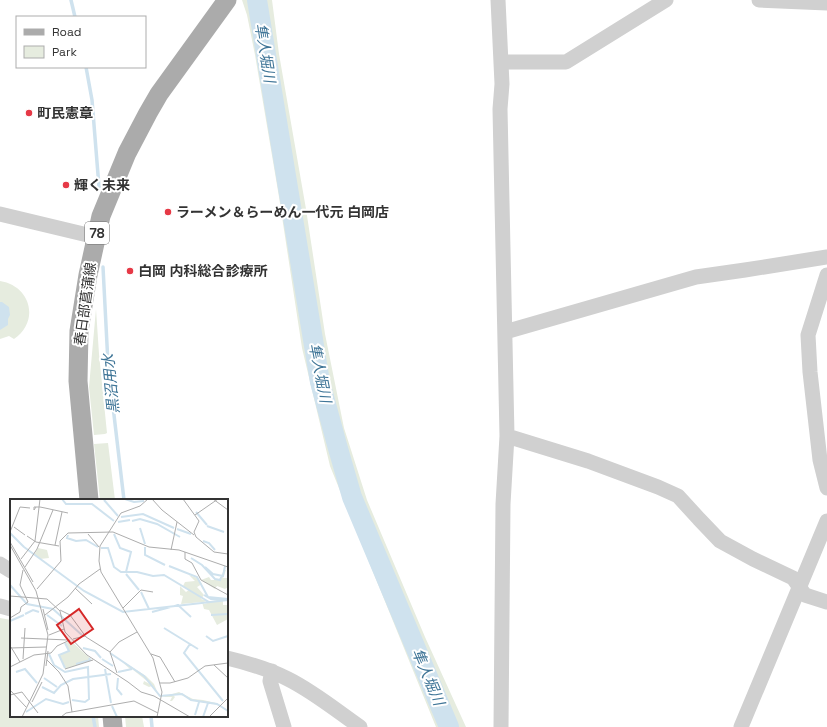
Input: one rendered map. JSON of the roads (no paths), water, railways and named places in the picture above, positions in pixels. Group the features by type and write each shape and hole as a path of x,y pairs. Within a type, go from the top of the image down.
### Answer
{"main road":[{"name":"春日部菖蒲線","path":"89,499 78,381 79,331 101,216 124,159 136,134 159,94 227,0"},
{"path":"112,717 113,727"}],"street":[{"path":"498,0 502,84 500,109 507,436 503,512 501,727"},
{"path":"501,62 566,62 666,0"},
{"path":"758,0 827,3"},
{"path":"0,214 96,237"},
{"path":"505,332 696,277 827,257"},
{"path":"827,275 808,335 810,372 827,488"},
{"path":"507,436 594,463 678,496 699,520 720,540 793,578 805,595 827,602"},
{"path":"741,727 827,521"},
{"path":"0,564 10,570"},
{"path":"0,606 10,609"},
{"path":"228,658 258,666 288,679 307,690 360,727"},
{"path":"272,671 270,681 284,727"}],"water":[{"path":"0,302 9,307 10,315 8,325 0,330"}],"waterway":[{"name":"黒沼用水","path":"71,0 75,16"},
{"name":"隼人堀川","path":"257,0 320,382 352,497 449,727"},
{"name":"黒沼用水","path":"86,68 92,100 99,187"},
{"name":"黒沼用水","path":"103,267 108,364 124,499"},
{"path":"93,717 95,727"},
{"name":"黒沼用水","path":"151,717 152,727"}],"place":[{"name":"町民憲章","path":"29,113"},
{"name":"輝く未来","path":"66,185"},
{"name":"ラーメン＆らーめん一代元 白岡店","path":"168,212"},
{"name":"白岡 内科総合診療所","path":"130,271"}]}
